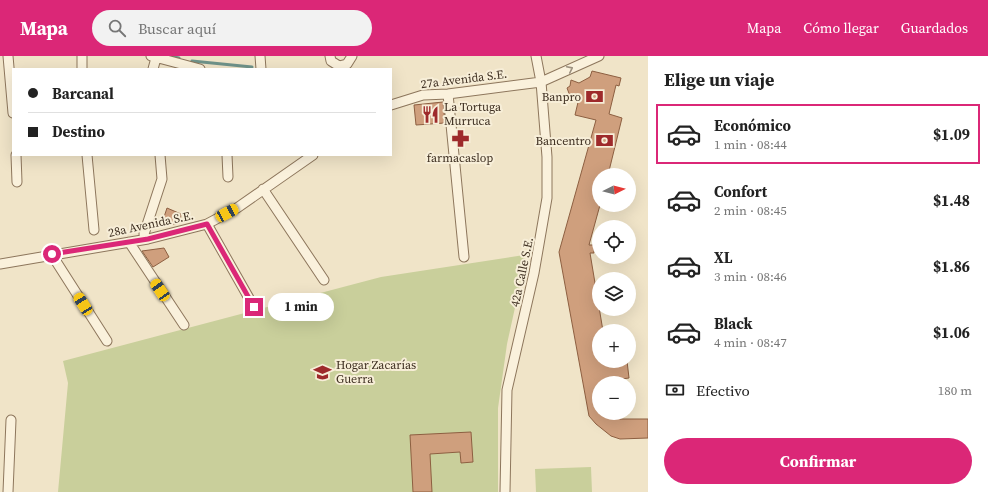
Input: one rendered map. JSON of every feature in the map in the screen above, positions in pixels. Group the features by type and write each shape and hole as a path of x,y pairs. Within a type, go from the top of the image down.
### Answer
{"street":[{"path":"8,56 12,102"},
{"path":"82,56 82,68"},
{"path":"260,56 261,68"},
{"path":"330,56 331,61 339,66 347,64 352,56"},
{"name":"42a Calle S.E.","path":"505,492 504,458 507,390 542,237 547,198 547,157 541,82 536,56"},
{"name":"27a Avenida S.E.","path":"392,105 423,95 448,94 541,82 599,56"},
{"path":"153,68 153,57 188,62 198,68"},
{"path":"448,94 464,257"},
{"path":"16,156 17,182"},
{"path":"87,156 94,230"},
{"path":"144,234 162,180 160,156"},
{"path":"227,156 228,177"},
{"name":"28a Avenida S.E.","path":"0,264 148,239 207,224 237,208 312,156"},
{"path":"263,189 324,280"},
{"path":"207,224 254,307"},
{"path":"128,242 184,325"},
{"path":"52,254 107,341"},
{"path":"8,492 11,420"}],"green space":[{"name":"Hogar Zacarías Guerra","path":"524,255 525,262 507,344 498,408 498,492 58,492 68,383 63,361 381,277"},
{"path":"591,467 592,492 536,492 535,469"}],"building":[{"path":"592,71 621,78 619,86 616,85 609,114 622,118 610,168 592,168 592,212 598,212 596,220 592,220 592,234 589,245 592,245 592,253 590,253 593,272 592,316 600,316 602,324 592,324 592,368 628,368 629,376 592,376 592,419 589,416 559,252 596,120 575,115 579,98 570,96 567,88 570,86 571,80 579,83 590,77"},
{"path":"443,102 445,123 416,125 414,105"},
{"path":"167,208 181,214 180,223 161,226"},
{"path":"164,248 169,257 153,267 142,251"},
{"path":"648,419 648,438 620,439 611,436 592,420"},
{"path":"471,432 473,462 461,463 460,452 430,454 432,492 413,492 410,435"}],"waterway":[{"path":"170,56 179,58"},
{"path":"192,61 252,67"}],"place":[{"name":"Banpro","path":"594,97"},
{"name":"La Tortuga Murruca","path":"431,114"},
{"name":"farmacaslop","path":"460,139"},
{"name":"Bancentro","path":"604,141"},
{"name":"Hogar Zacarías Guerra","path":"323,372"}],"route":[{"path":"52,254 148,239 207,224 254,307"}]}
